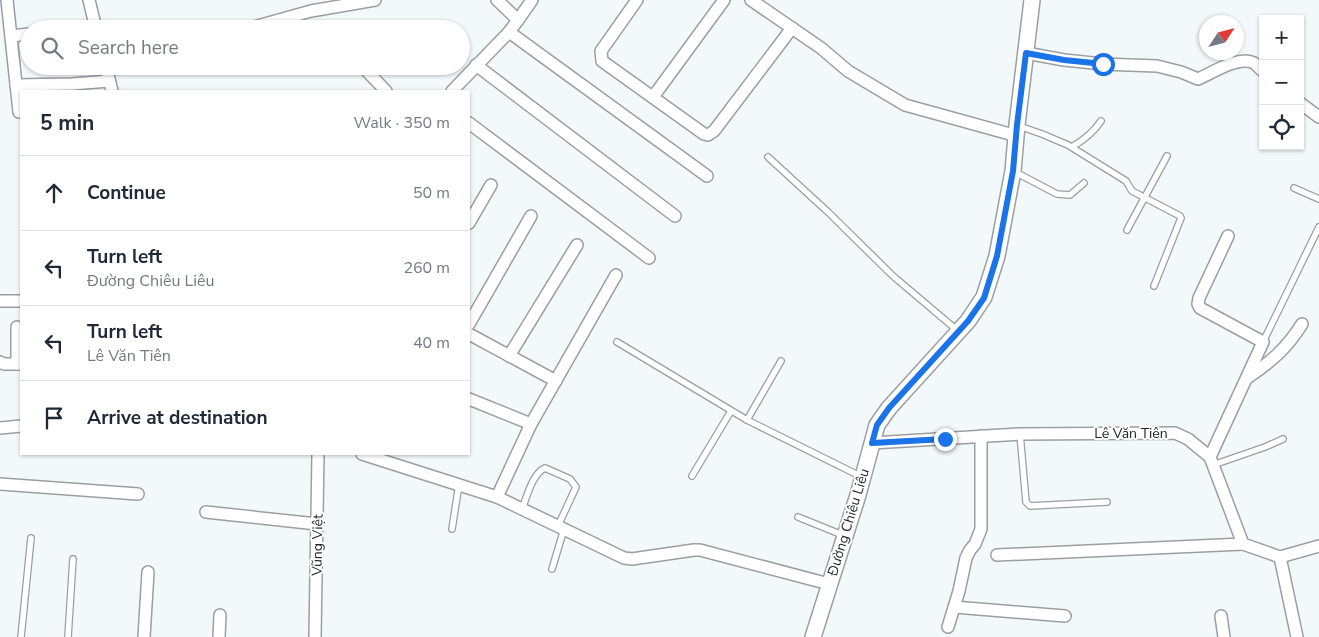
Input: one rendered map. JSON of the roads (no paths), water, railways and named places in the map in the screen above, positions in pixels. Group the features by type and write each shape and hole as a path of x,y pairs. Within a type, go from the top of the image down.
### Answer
{"street":[{"path":"7,0 19,112"},
{"path":"89,0 94,20"},
{"path":"278,20 311,11 375,0"},
{"path":"497,0 518,20"},
{"path":"470,72 510,32 532,0"},
{"path":"637,0 600,51 602,61 708,135 714,131 792,28"},
{"path":"653,97 724,0"},
{"name":"Đường Chiêu Liêu","path":"815,637 877,425 889,408 968,321 984,298 997,256 1013,171 1032,0"},
{"path":"756,1 821,48 848,72 904,105 1017,130"},
{"path":"510,32 707,176"},
{"path":"11,36 20,35"},
{"path":"1026,53 1064,60 1103,64 1157,66 1181,72 1198,79 1233,62 1245,60 1254,63 1259,67"},
{"path":"476,65 675,216"},
{"path":"371,75 385,90"},
{"path":"453,90 467,75"},
{"path":"16,86 72,84 111,86"},
{"path":"1304,105 1318,113"},
{"path":"470,124 649,258"},
{"path":"470,221 491,185"},
{"path":"470,322 531,216"},
{"path":"1211,461 1263,342 1200,308 1198,304 1199,298 1228,236"},
{"path":"509,356 577,245"},
{"path":"497,497 532,424 616,275"},
{"path":"0,301 20,301"},
{"path":"1246,378 1265,365 1287,345 1302,324"},
{"path":"0,362 4,364 19,364 17,327"},
{"path":"470,335 556,381"},
{"path":"470,398 532,424"},
{"path":"0,428 20,426"},
{"name":"Lê Văn Tiên","path":"872,443 1020,434 1175,433 1188,439 1211,461 1243,544"},
{"path":"948,627 966,558 976,544 981,528 981,436"},
{"name":"Vũng Việt","path":"315,637 318,455"},
{"path":"365,455 497,497 624,558 632,559 700,550 829,584"},
{"path":"0,484 138,494"},
{"path":"206,512 317,524"},
{"path":"996,555 1243,544 1280,557 1319,546"},
{"path":"1280,557 1297,637"},
{"path":"144,637 148,572"},
{"path":"954,607 1065,616"},
{"path":"219,637 220,615"},
{"path":"1221,616 1224,637"}],"lane":[{"path":"1072,147 1083,141 1094,131 1101,120"},
{"path":"1017,130 1042,134 1072,147 1126,181 1132,191 1178,214 1181,218 1154,286"},
{"path":"1127,230 1167,156"},
{"path":"768,157 829,213 893,276 958,331"},
{"path":"1013,171 1057,194 1070,195 1084,183"},
{"path":"1294,188 1319,199"},
{"path":"1263,342 1319,227"},
{"path":"617,342 747,420 862,477"},
{"path":"747,420 781,361"},
{"path":"692,476 731,411"},
{"path":"1020,434 1026,502 1030,506 1107,502"},
{"path":"1211,461 1266,447 1283,439"},
{"path":"522,509 537,474 542,469 545,468 570,479 576,487 561,528 552,569"},
{"path":"452,529 459,484"},
{"path":"798,517 845,536"},
{"path":"21,637 31,538"},
{"path":"68,637 73,559"}]}
